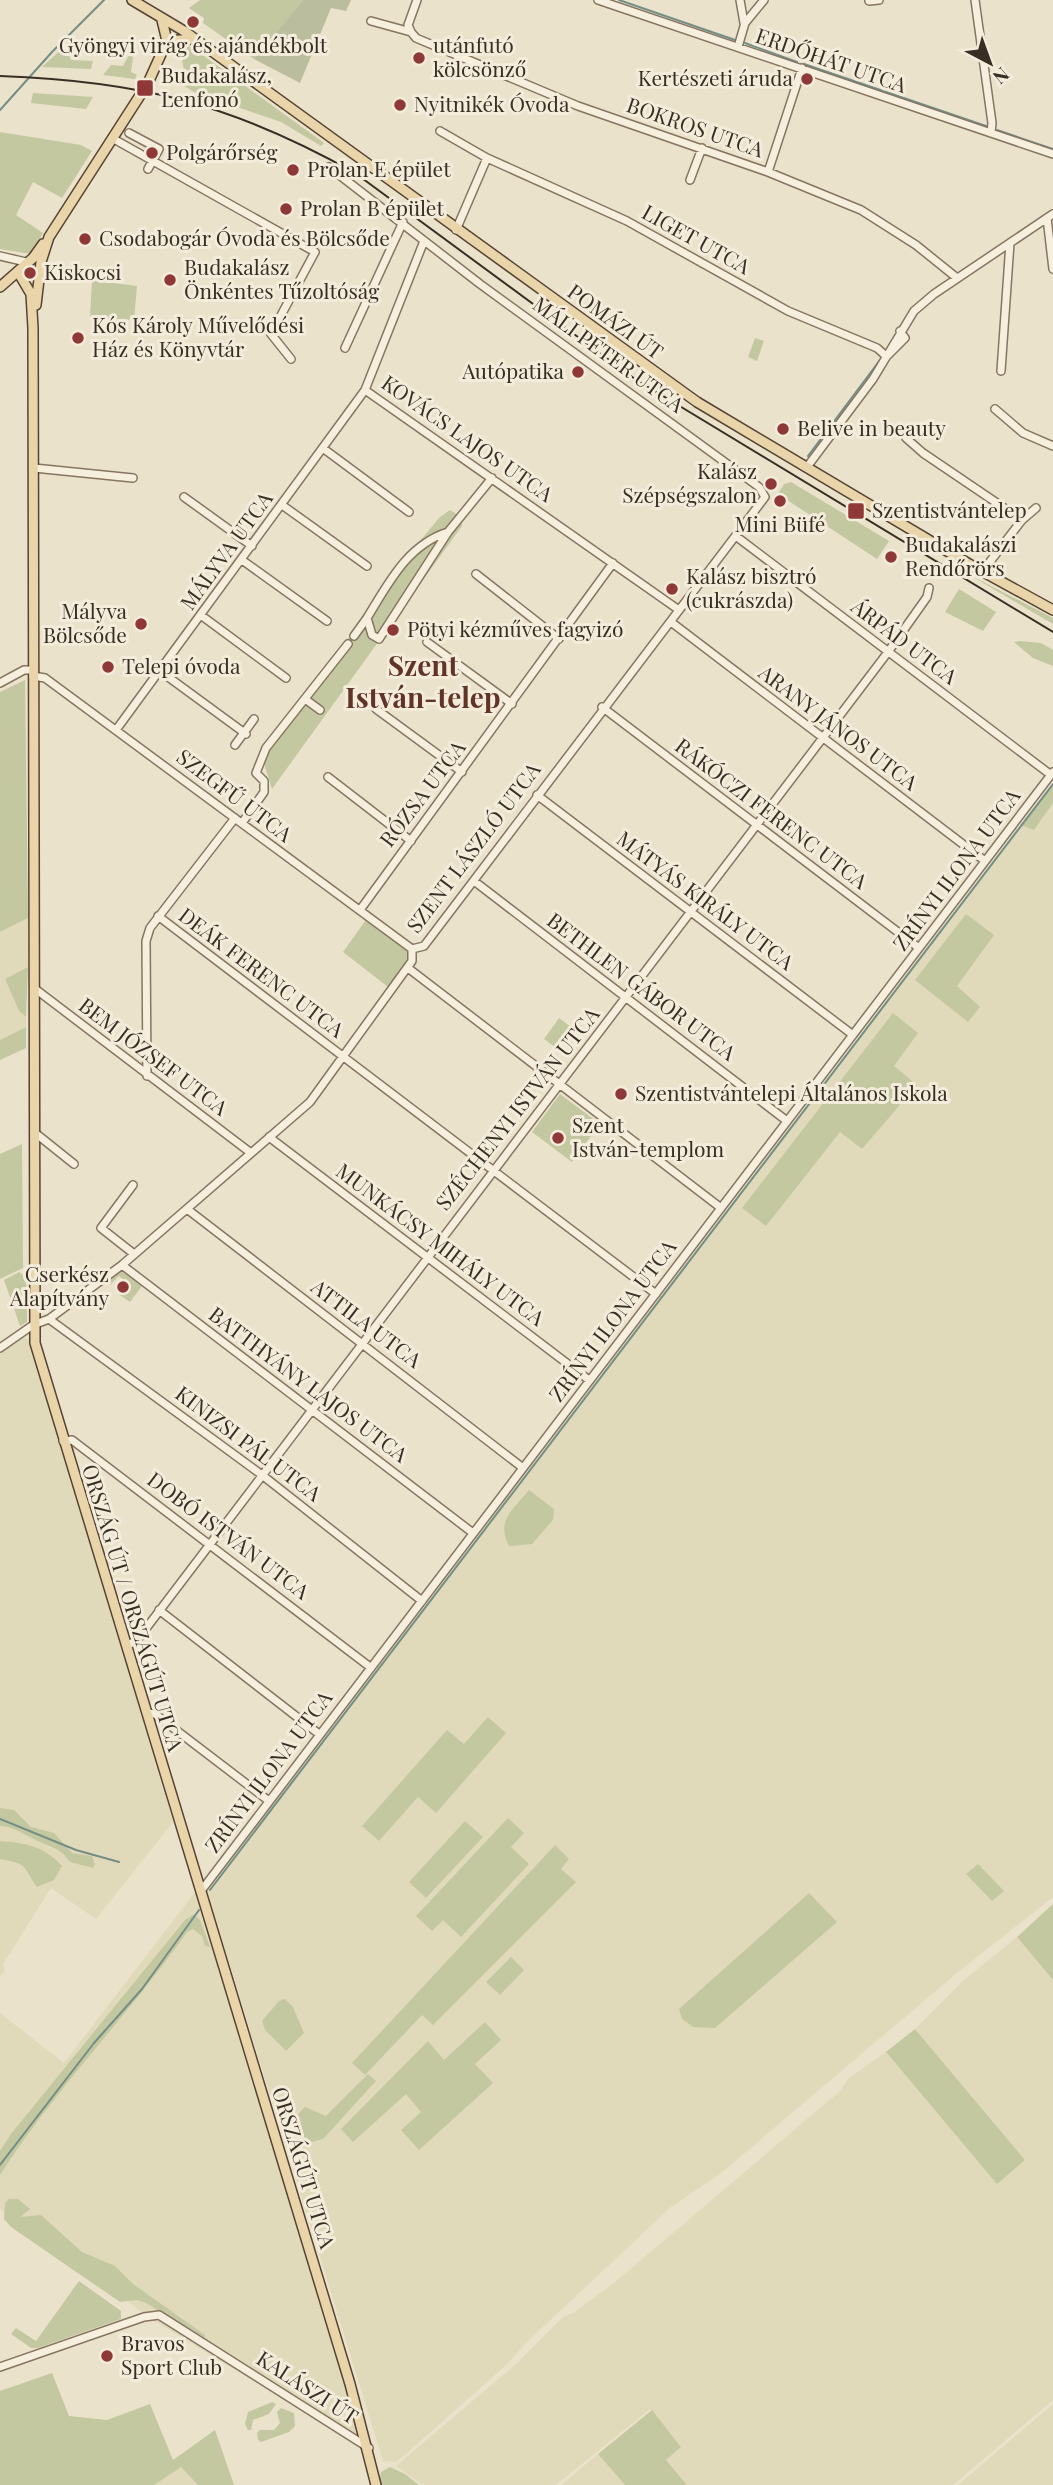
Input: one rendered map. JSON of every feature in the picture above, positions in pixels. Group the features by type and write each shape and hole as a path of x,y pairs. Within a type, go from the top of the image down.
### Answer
{"main road":[{"name":"POMÁZI ÚT","path":"132,0 194,39 671,384 982,572 1053,610"},
{"path":"162,20 169,38"},
{"path":"0,289 49,237 148,83 176,29"},
{"path":"169,38 194,39"},
{"path":"33,328 39,280 49,237"},
{"path":"23,266 36,262 42,268"},
{"path":"23,266 25,284 31,294 33,328"},
{"path":"0,289 39,280"},
{"name":"ORSZÁG ÚT / ORSZÁGÚT UTCA","path":"33,328 34,1343 202,1895"},
{"name":"ORSZÁGÚT UTCA","path":"202,1895 369,2448"},
{"name":"KALÁSZI ÚT","path":"369,2448 376,2485"}],"street":[{"path":"411,32 408,25 417,0"},
{"name":"ERDŐHÁT UTCA","path":"598,0 1053,155"},
{"path":"738,47 745,23 764,0"},
{"path":"869,1 879,0"},
{"path":"975,0 992,123 990,133"},
{"path":"741,2 745,23"},
{"path":"741,2 755,9"},
{"name":"BOKROS UTCA","path":"371,21 411,32 416,38 578,106 768,172 861,210 916,245 957,278"},
{"path":"768,172 802,68"},
{"name":"LIGET UTCA","path":"440,131 487,158 626,221 788,312 877,348 886,356"},
{"path":"129,132 159,149 150,165"},
{"path":"112,138 150,165 315,252 271,334 291,359"},
{"path":"690,180 702,148"},
{"path":"456,230 487,158"},
{"name":"MÁLI PÉTER UTCA","path":"329,167 424,241 759,487 764,493 764,501"},
{"path":"807,467 902,335 914,311 957,278 1050,216"},
{"path":"1050,216 1053,269"},
{"path":"345,348 403,222"},
{"name":"KOVÁCS LAJOS UTCA","path":"424,241 365,390 679,610"},
{"path":"1001,370 1010,243"},
{"path":"4,257 23,266"},
{"name":"MÁLYVA UTCA","path":"116,730 365,390"},
{"path":"995,409 1034,439 1053,446"},
{"path":"906,438 923,453 980,489 1022,520"},
{"path":"324,449 409,512"},
{"path":"34,468 133,478"},
{"path":"367,618 372,635 379,639 447,532 492,478"},
{"path":"184,497 252,546"},
{"name":"SZENT LÁSZLÓ UTCA","path":"0,1348 33,1325 49,1319 122,1265 310,1102 408,968 412,961 412,950 424,946 602,707 764,501"},
{"path":"282,505 367,566"},
{"path":"982,572 1022,520 1036,508"},
{"path":"354,636 413,551 423,542 447,532"},
{"name":"ÁRPÁD UTCA","path":"737,537 1052,774"},
{"path":"242,560 327,621"},
{"name":"RÓZSA UTCA","path":"360,910 613,563"},
{"path":"476,574 559,639"},
{"name":"SZÉCHENYI ISTVÁN UTCA","path":"127,1646 138,1639 690,914 888,652 921,606 929,588"},
{"path":"202,616 286,678"},
{"name":"ARANY JÁNOS UTCA","path":"671,622 985,862"},
{"path":"427,642 512,704"},
{"path":"147,1076 146,941 158,916 264,792 264,780 256,773 257,765 348,644"},
{"path":"0,683 24,670 33,673"},
{"path":"160,671 245,733"},
{"name":"SZEGFŰ UTCA","path":"33,673 45,678 412,950"},
{"path":"305,699 320,710"},
{"name":"RÁKÓCZI FERENC UTCA","path":"602,707 919,948"},
{"path":"376,709 462,772"},
{"path":"235,745 254,719"},
{"name":"ZRÍNYI ILONA UTCA","path":"202,1895 319,1734 1052,774"},
{"path":"328,777 411,841"},
{"name":"MÁTYÁS KIRÁLY UTCA","path":"537,794 690,914 853,1035"},
{"name":"BETHLEN GÁBOR UTCA","path":"474,881 787,1121"},
{"name":"DEÁK FERENC UTCA","path":"158,916 656,1294"},
{"path":"408,968 721,1208"},
{"name":"BEM JÓZSEF UTCA","path":"34,988 251,1153"},
{"path":"34,1132 74,1164"},
{"name":"MUNKÁCSY MIHÁLY UTCA","path":"269,1138 589,1380"},
{"path":"132,1185 101,1228 134,1254"},
{"name":"ATTILA UTCA","path":"187,1209 523,1468"},
{"name":"BATTHYÁNY LAJOS UTCA","path":"122,1265 473,1533"},
{"name":"KINIZSI PÁL UTCA","path":"49,1319 262,1475 422,1601"},
{"name":"DOBÓ ISTVÁN UTCA","path":"63,1441 72,1440 370,1667"},
{"path":"159,1610 319,1734"},
{"path":"147,1713 155,1714 269,1801"},
{"name":"KALÁSZI ÚT","path":"0,2367 144,2317 159,2315 369,2448"}],"shaded area":[{"path":"1053,803 1053,1897 958,1972 720,2174 671,2207 529,2340 504,2367 407,2453 396,2462 383,2461 207,1891 1020,825 1034,830"},
{"path":"28,918 28,967 5,979 19,1011 26,1017 26,1027 0,1040 0,932"},
{"path":"23,1338 29,1339 173,1822 96,1919 51,1888 3,1964 5,1971 0,1977 0,1354"},
{"path":"195,1892 355,2413 361,2446 153,2320 0,2209 0,2013 64,2063"},
{"path":"1017,1937 1053,1980 1053,2400 953,2485 687,2485 666,2460 681,2446 650,2409 556,2485 423,2485 396,2466 515,2365 563,2317 573,2313 614,2283 840,2091 849,2078 886,2052 997,2183 1025,2160 915,2029 964,1980"},
{"path":"1053,2404 1053,2485 958,2485"},
{"path":"598,2454 625,2485 561,2485"},
{"path":"181,2467 198,2485 154,2485 173,2469"}],"green space":[{"path":"200,0 303,0 254,59 203,23 204,18 189,8"},
{"path":"303,0 351,0 346,11 331,8 300,83 254,59"},
{"path":"179,44 190,46 324,143 321,146 281,122 194,92 184,86 182,78 163,75 166,68 176,74 184,71 181,53 171,51"},
{"path":"65,46 71,60 93,61 91,69 42,67"},
{"path":"129,55 133,57 131,72 137,75 135,79 103,75 111,65 123,66"},
{"path":"33,93 93,97 86,109 31,103"},
{"path":"0,132 81,145 92,151 62,198 33,182 16,215 43,233 31,254 0,249"},
{"path":"92,280 137,286 134,320 90,317"},
{"path":"755,338 764,341 757,361 748,357"},
{"path":"791,482 889,541 877,559 778,494 784,484"},
{"path":"450,510 461,517 462,526 272,789 263,760 398,567 440,517"},
{"path":"968,574 1053,618 1053,624"},
{"path":"959,589 996,612 983,631 945,612"},
{"path":"1014,642 1041,643 1053,650 1053,666 1033,658"},
{"path":"25,680 28,918 0,932 0,692"},
{"path":"1053,784 1053,803 1034,830 1020,825"},
{"path":"966,914 994,935 957,986 980,1007 968,1022 915,980"},
{"path":"368,917 412,949 412,961 392,990 343,952"},
{"path":"28,967 26,1017 19,1011 5,979"},
{"path":"893,1013 918,1033 894,1066 917,1085 862,1149 840,1132 766,1226 742,1208"},
{"path":"559,1018 571,1027 555,1047 544,1039"},
{"path":"26,1027 26,1048 0,1060 0,1040"},
{"path":"560,1094 600,1124 572,1162 532,1132"},
{"path":"22,1144 23,1268 0,1279 0,1154"},
{"path":"120,1270 142,1286 130,1302 120,1295 128,1283 119,1276 110,1285 106,1281"},
{"path":"19,1272 26,1277 27,1322 20,1326 4,1280"},
{"path":"529,1490 554,1509 553,1520 532,1544 509,1546 505,1537 505,1522"},
{"path":"488,1717 506,1733 436,1813 418,1797 379,1841 362,1826 447,1730 464,1744"},
{"path":"0,1808 14,1810 31,1827 54,1833 72,1853 92,1856 95,1865 93,1868 70,1862 53,1847 0,1826"},
{"path":"508,1818 524,1833 511,1847 529,1864 461,1937 443,1920 432,1931 416,1916"},
{"path":"465,1821 483,1837 426,1898 409,1882"},
{"path":"0,1841 34,1847 62,1866 54,1880 37,1887 20,1865 0,1859"},
{"path":"555,1845 569,1859 561,1869 576,1882 433,2025 422,2015 365,2075 352,2063"},
{"path":"978,1864 1004,1891 992,1901 966,1874"},
{"path":"809,1893 837,1922 715,2028 693,2027 682,2019 679,2009"},
{"path":"1053,1904 1053,1980 1017,1937"},
{"path":"194,1914 200,1920 210,1947 205,1946 202,1936 193,1929 187,1932 44,2113 0,2175 0,2151 11,2134 185,1920"},
{"path":"511,1957 524,1970 500,1995 486,1982"},
{"path":"285,1999 293,2007 304,2033 286,2051 265,2030 262,2021 279,2001"},
{"path":"485,2022 501,2040 475,2064 493,2083 419,2150 401,2130 421,2112 406,2094 353,2142 341,2129 428,2041 444,2060"},
{"path":"915,2029 1025,2160 997,2184 886,2052"},
{"path":"368,2074 376,2081 323,2139 312,2142 304,2137 296,2116 305,2107 326,2116"},
{"path":"9,2199 18,2199 30,2209 20,2217 41,2215 82,2252 115,2266 133,2284 205,2335 205,2338 146,2303 137,2300 120,2302 11,2227 4,2219 5,2203"},
{"path":"79,2281 121,2311 121,2319 38,2348 31,2348 11,2334 16,2328 36,2341"},
{"path":"52,2373 69,2416 107,2420 150,2404 173,2460 215,2430 234,2485 198,2485 181,2467 154,2485 0,2485 0,2391"},
{"path":"272,2402 276,2404 269,2414 253,2420 251,2430 248,2430 245,2424 248,2412"},
{"path":"281,2408 294,2413 295,2426 289,2432 261,2442 257,2433 260,2430 274,2430 280,2423 277,2412"},
{"path":"652,2410 681,2447 666,2460 687,2485 625,2485 598,2454"},
{"path":"390,2467 419,2485 379,2485 381,2472"}],"waterway":[{"path":"0,110 104,0"},
{"path":"619,0 735,40"},
{"path":"745,43 797,62"},
{"path":"804,64 986,126"},
{"path":"997,130 1053,149"},
{"path":"808,456 880,360"},
{"path":"210,1890 1053,784"},
{"path":"0,1819 76,1850 119,1862"},
{"path":"0,2165 94,2043 142,1989 199,1910"}],"tram line":[{"path":"0,76 97,84 184,100 226,113 310,149 355,173 635,379 1053,632"}],"place":[{"name":"Gyöngyi virág és ajándékbolt","path":"193,22"},
{"name":"utánfutó kölcsönző","path":"419,58"},
{"name":"Kertészeti áruda","path":"807,79"},
{"name":"Budakalász, Lenfonó","path":"145,88"},
{"name":"Nyitnikék Óvoda","path":"400,105"},
{"name":"Polgárőrség","path":"152,153"},
{"name":"Prolan E épület","path":"293,170"},
{"name":"Prolan B épület","path":"286,209"},
{"name":"Csodabogár Óvoda és Bölcsőde","path":"85,239"},
{"name":"Kiskocsi","path":"30,273"},
{"name":"Budakalász Önkéntes Tűzoltóság","path":"170,280"},
{"name":"Kós Károly Művelődési Ház és Könyvtár","path":"78,338"},
{"name":"Autópatika","path":"578,372"},
{"name":"Belive in beauty","path":"783,429"},
{"name":"Kalász Szépségszalon","path":"771,484"},
{"name":"Mini Büfé","path":"780,501"},
{"name":"Szentistvántelep","path":"856,511"},
{"name":"Budakalászi Rendőrörs","path":"891,557"},
{"name":"Kalász bisztró (cukrászda)","path":"672,589"},
{"name":"Mályva Bölcsőde","path":"141,624"},
{"name":"Pötyi kézműves fagyizó","path":"393,630"},
{"name":"Telepi óvoda","path":"108,667"},
{"name":"Szentistvántelepi Általános Iskola","path":"621,1094"},
{"name":"Szent István-templom","path":"558,1138"},
{"name":"Cserkész Alapítvány","path":"123,1287"},
{"name":"Bravos Sport Club","path":"107,2356"}],"district":[{"name":"Szent István-telep","path":"423,682"}]}
